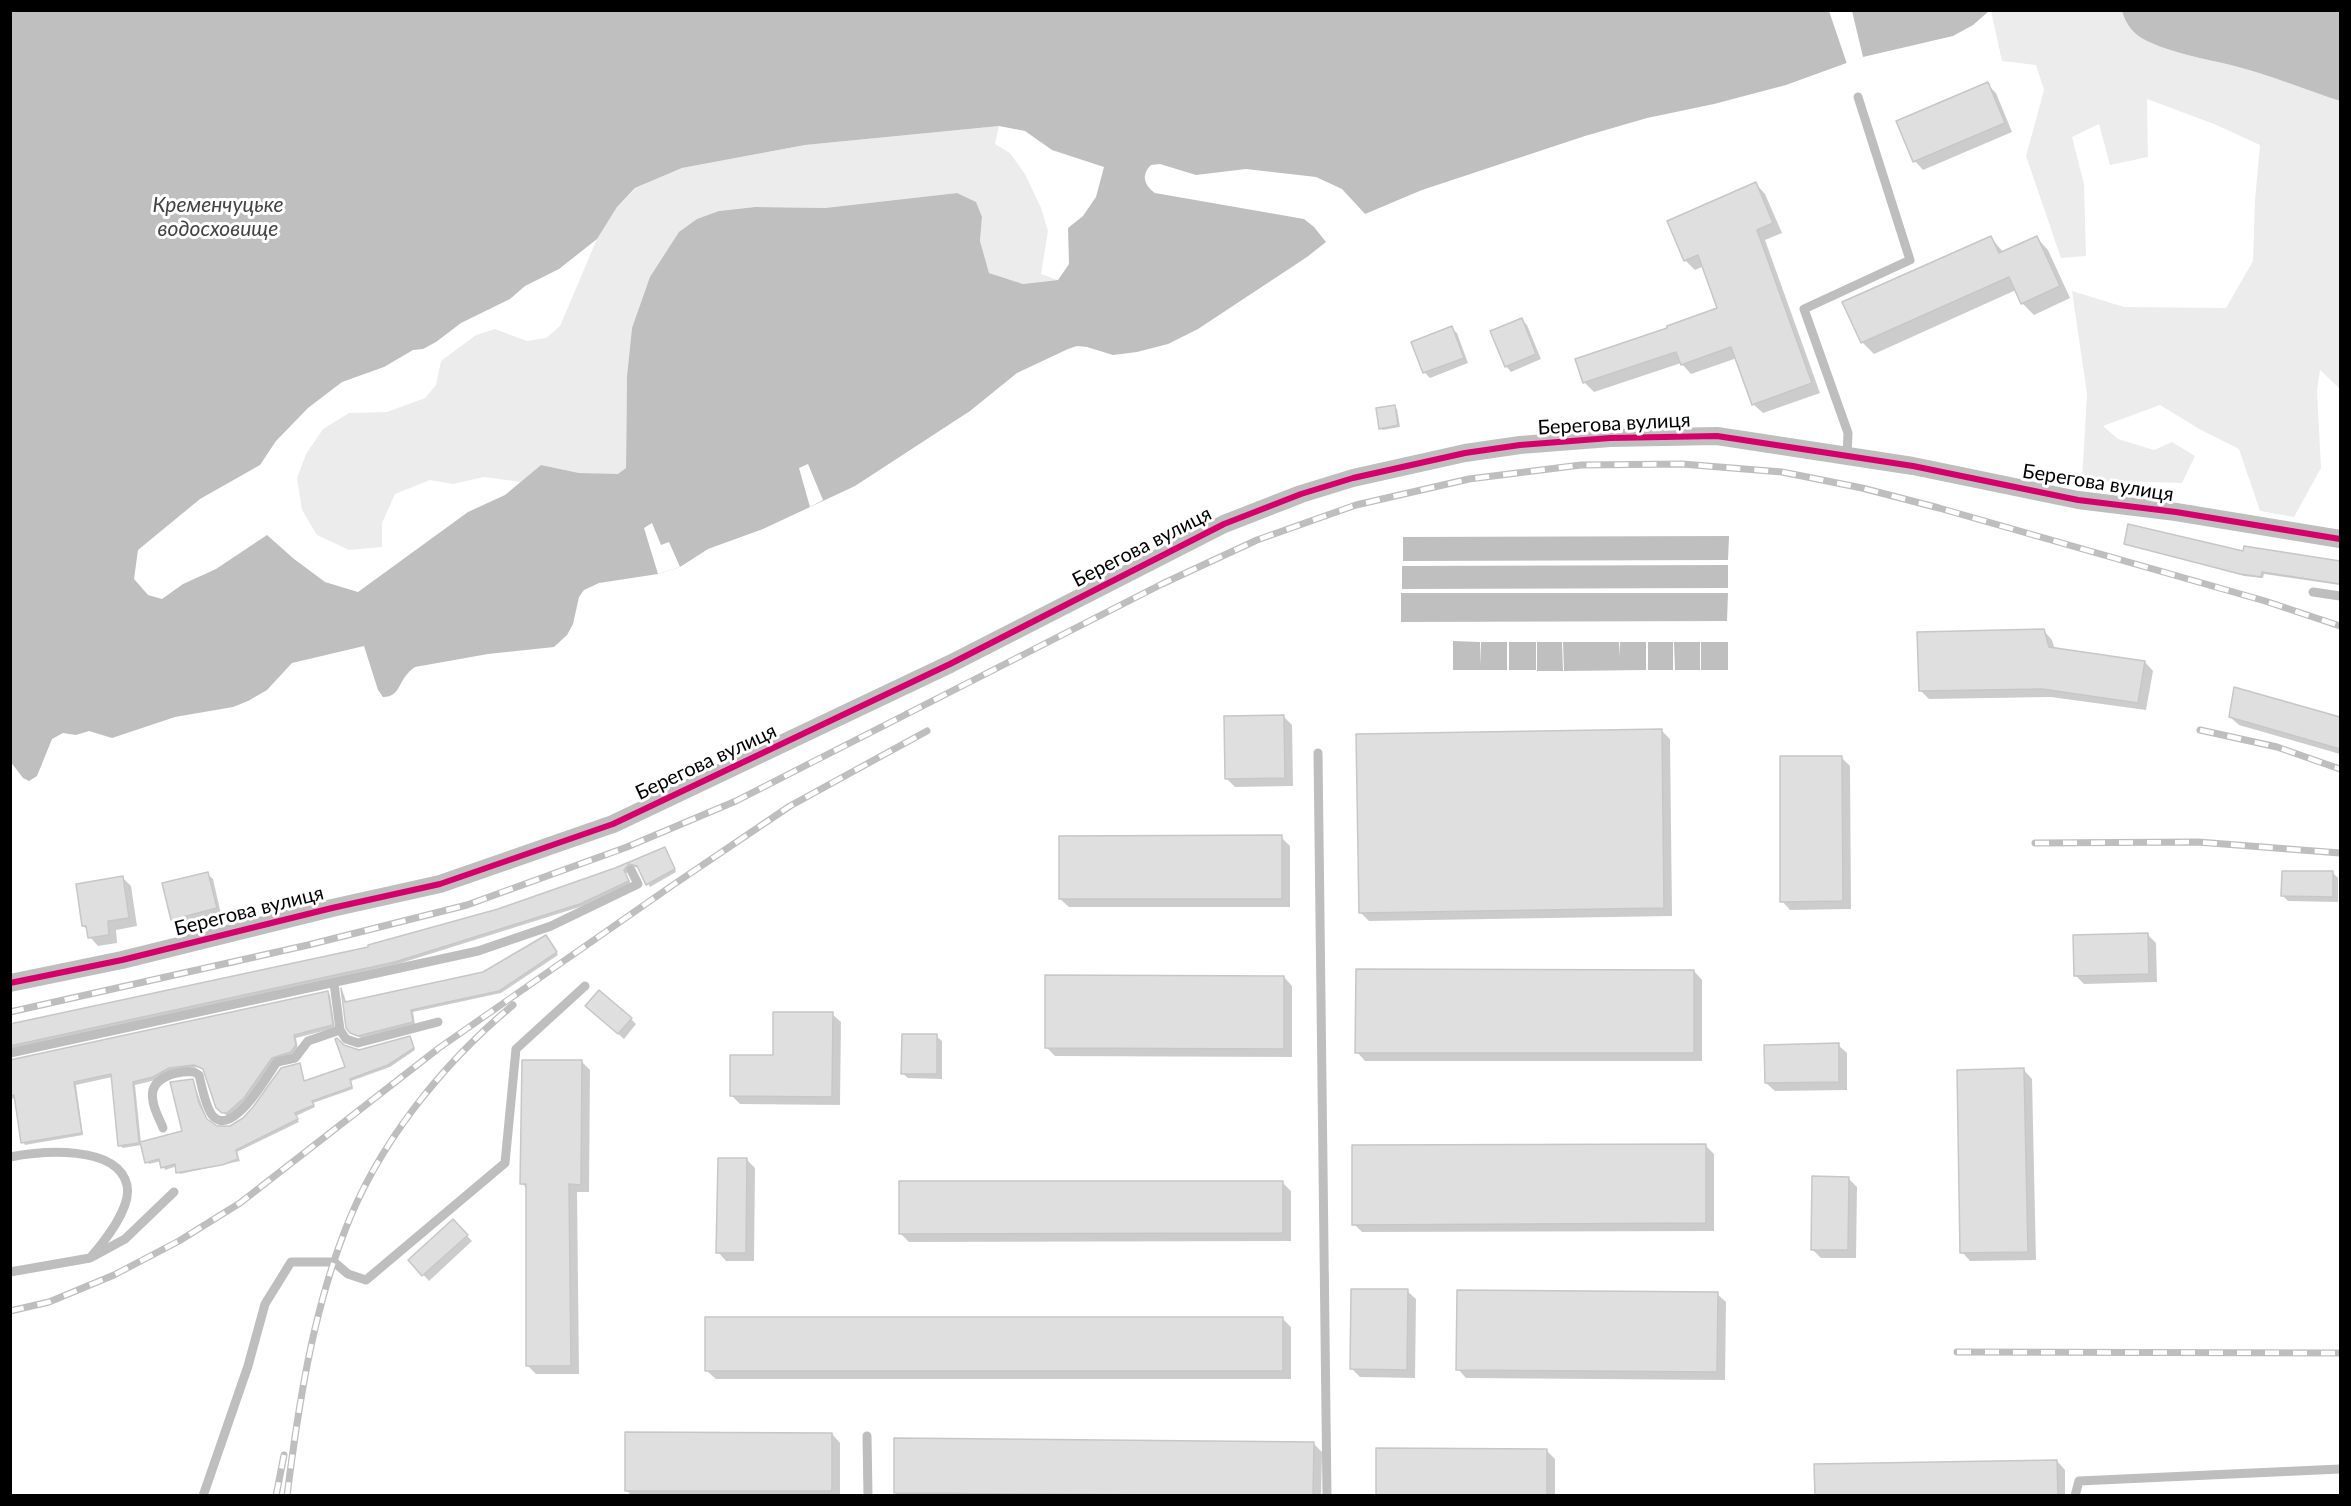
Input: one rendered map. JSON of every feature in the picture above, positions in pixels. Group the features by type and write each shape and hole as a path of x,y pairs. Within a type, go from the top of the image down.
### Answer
{"street":[{"name":"Берегова вулиця","path":"10,983 122,960 440,884 613,824 950,664 1224,524 1301,494 1353,478 1466,453 1521,445 1610,438 1718,436 1913,466 2078,500 2176,512 2340,539"}],"lane":[{"path":"1847,456 1848,433 1804,309 1910,260 1858,97"},
{"path":"2313,592 2340,596"},
{"path":"1318,753 1327,1496"},
{"path":"10,1053 478,951 551,926 638,884 631,870"},
{"path":"334,983 340,1030 346,1039 358,1043 438,1022"},
{"path":"203,1496 248,1366 265,1304 291,1262 334,1262 348,1274 366,1280 505,1163 516,1049 585,986"},
{"path":"163,1128 152,1096 152,1089 160,1079 194,1072 199,1075 212,1115 217,1120 226,1120 242,1112 277,1062 295,1058 308,1041 340,1030"},
{"path":"10,1157 70,1153 107,1160 121,1171 128,1187 122,1209 112,1231 90,1258"},
{"path":"10,1272 90,1258 125,1239 174,1192"},
{"path":"867,1436 868,1496"},
{"path":"2075,1496 2079,1481 2340,1469"}],"shaded area":[{"path":"1991,11 2122,11 2128,25 2142,39 2185,54 2236,66 2340,101 2340,389 2320,370 2317,390 2321,468 2294,517 2260,511 2239,449 2201,430 2160,405 2103,426 2118,439 2154,450 2172,442 2195,456 2182,483 2082,480 2087,394 2072,291 2124,307 2226,308 2253,261 2260,145 2214,124 2147,99 2148,157 2110,165 2099,124 2072,137 2084,184 2086,256 2061,258 2026,156 2044,90 2036,65 2002,61"},
{"path":"999,126 995,144 1010,153 1025,174 1041,208 1048,231 1041,274 1058,280 1023,284 989,273 980,241 982,217 957,193 825,208 755,207 719,211 632,328 627,376 626,469 618,475 579,473 541,465 521,482 484,477 453,484 430,480 395,494 382,523 382,547 349,550 317,535 302,510 297,478 306,454 323,429 349,413 387,412 425,398 436,385 441,361 476,335 495,329 527,341 546,338 560,326 597,239 617,207 636,188 682,168 805,145"}],"water":[{"name":"Кременчуцьке водосховище","path":"10,11 1989,11 1973,25 1953,36 1863,57 1786,85 1714,104 1647,118 1585,136 1422,190 1365,214 1342,189 1316,177 1246,169 1196,175 1160,164 1151,165 1146,172 1145,180 1148,187 1155,193 1304,219 1326,242 1198,329 1168,344 1113,355 1087,347 1077,346 1068,349 1017,373 970,411 855,486 763,529 708,549 680,567 658,574 599,583 584,590 579,597 573,624 567,635 554,647 488,654 415,667 405,677 397,691 383,697 378,690 364,646 292,663 267,690 233,707 175,717 112,738 89,731 76,735 63,733 52,739 37,776 29,781 23,778 10,761","holes":["999,126 1025,131 1052,150 1104,167 1096,197 1083,216 1068,228 1069,264 1058,280 1023,284 989,273 980,241 982,217 976,202 957,193 825,208 755,207 719,211 697,219 679,232 650,277 632,328 627,376 626,468 618,474 579,473 541,465 505,495 468,512 358,592 325,582 267,535 216,569 183,584 162,599 148,595 134,579 138,550 200,499 260,465 276,441 308,408 342,382 384,367 413,350 423,349 461,323 510,299 525,286 559,269 597,239 617,207 635,188 682,168 805,145"]},
{"path":"2122,11 2340,11 2340,101 2236,66 2185,54 2142,39 2128,25"},
{"path":"1729,536 1728,560 1403,561 1403,537"},
{"path":"1728,565 1728,588 1402,589 1402,566"},
{"path":"1401,593 1728,593 1727,621 1401,622"},
{"path":"1453,641 1480,642 1480,666 1481,642 1507,642 1507,670 1453,670"},
{"path":"1509,642 1536,642 1536,670 1509,670"},
{"path":"1537,642 1562,642 1563,671 1537,671"},
{"path":"1563,642 1619,642 1620,657 1620,642 1646,642 1646,670 1564,671"},
{"path":"1648,642 1673,642 1673,670 1648,670"},
{"path":"1674,642 1700,642 1700,670 1675,670"},
{"path":"1701,642 1728,642 1728,670 1701,670"}],"pier":[{"path":"1829,11 1852,11 1863,57 1847,64"},
{"path":"808,464 823,500 810,507 799,468"},
{"path":"652,523 661,545 669,542 680,567 658,574 644,528"}],"building":[{"path":"1988,82 2005,123 1913,162 1896,121"},
{"path":"1756,182 1773,223 1757,230 1812,383 1752,405 1731,347 1681,365 1676,352 1583,383 1575,359 1667,328 1667,326 1717,308 1698,255 1684,261 1667,221"},
{"path":"1991,236 1999,253 2037,236 2060,286 2021,304 2009,277 1861,343 1842,302"},
{"path":"1522,318 1536,354 1505,367 1490,331"},
{"path":"1452,326 1464,358 1423,373 1411,342"},
{"path":"1395,405 1398,425 1379,429 1376,408"},
{"path":"2128,524 2243,551 2244,546 2340,561 2340,584 2262,572 2261,577 2240,574 2124,544"},
{"path":"2044,629 2049,647 2145,661 2138,703 2042,689 1919,691 1917,632"},
{"path":"2234,687 2340,717 2340,749 2229,717"},
{"path":"1284,715 1285,778 1225,779 1224,716"},
{"path":"1662,729 1664,908 1359,913 1356,734"},
{"path":"1780,756 1842,756 1843,901 1780,902"},
{"path":"1282,835 1282,899 1059,899 1059,836"},
{"path":"665,847 675,869 646,885 637,866 629,864 624,870 629,881 580,904 395,962 10,1046 10,1024 368,947 368,945 498,909 615,868"},
{"path":"2282,871 2333,871 2333,897 2281,896"},
{"path":"208,872 217,908 171,920 162,883"},
{"path":"123,876 129,918 108,921 109,935 88,938 86,926 82,926 76,884"},
{"path":"2148,933 2149,974 2074,976 2073,935"},
{"path":"546,935 557,952 499,991 411,1010 413,1022 358,1036 350,1033 346,1028 341,988 345,1002 483,972"},
{"path":"1356,969 1694,970 1694,1053 1355,1053"},
{"path":"1045,975 1284,976 1284,1049 1045,1048"},
{"path":"599,990 632,1018 618,1034 585,1006"},
{"path":"328,991 333,1025 294,1035 296,1045 291,1052 272,1058 244,1098 227,1113 222,1113 216,1108 203,1069 194,1065 169,1068 153,1077 133,1082 139,1143 118,1146 111,1074 74,1082 82,1133 21,1143 14,1095 10,1096 10,1060"},
{"path":"773,1012 833,1012 832,1097 730,1096 730,1055 773,1055"},
{"path":"902,1034 937,1034 937,1074 901,1074"},
{"path":"410,1036 414,1048 388,1065 350,1079 352,1087 312,1101 314,1105 295,1113 298,1119 236,1150 238,1159 222,1165 176,1173 175,1164 161,1168 159,1159 145,1163 140,1142 182,1131 170,1082 193,1079 199,1103 207,1119 217,1126 230,1126 243,1118 253,1107 281,1068 300,1063 304,1081 345,1067 335,1039 337,1038 344,1045 359,1050"},
{"path":"1839,1043 1839,1082 1765,1083 1764,1045"},
{"path":"522,1060 582,1060 581,1185 569,1184 571,1366 526,1366 526,1184 520,1184"},
{"path":"2024,1068 2028,1252 1960,1253 1957,1070"},
{"path":"1706,1144 1706,1223 1352,1225 1352,1145"},
{"path":"718,1158 747,1158 746,1253 716,1253"},
{"path":"1812,1176 1849,1177 1848,1250 1811,1250"},
{"path":"899,1181 1283,1181 1283,1233 899,1234"},
{"path":"453,1219 468,1235 422,1276 408,1260"},
{"path":"1351,1289 1408,1289 1407,1370 1350,1369"},
{"path":"1457,1290 1718,1292 1717,1372 1456,1370"},
{"path":"705,1317 1283,1317 1283,1371 705,1371"},
{"path":"625,1432 832,1433 832,1491 625,1491"},
{"path":"894,1438 1314,1442 1313,1496 894,1493"},
{"path":"1376,1448 1547,1449 1547,1496 1376,1496"},
{"path":"2057,1460 2058,1496 1815,1496 1814,1464"}],"railway":[{"path":"10,1012 308,945 467,905 627,847 736,801 1162,584 1257,540 1356,505 1469,479 1581,465 1682,464 1782,472 1862,488 1939,508 2265,601 2340,626"},
{"path":"2200,730 2277,747 2340,769"},
{"path":"10,1311 49,1302 114,1275 179,1241 240,1203 439,1048 670,887 790,806 927,731"},
{"path":"2035,843 2198,842 2340,853"},
{"path":"287,1496 301,1396 315,1329 333,1265 358,1200 374,1169 414,1108 461,1054 513,1005"},
{"path":"1957,1352 2340,1353"},
{"path":"276,1496 284,1455"}],"cycle path":[{"path":"10,983 122,960 440,884 613,824 950,664 1224,524 1301,494 1353,478 1465,453 1520,445 1610,438 1717,436 1913,466 2078,500 2176,512 2340,539"}]}
